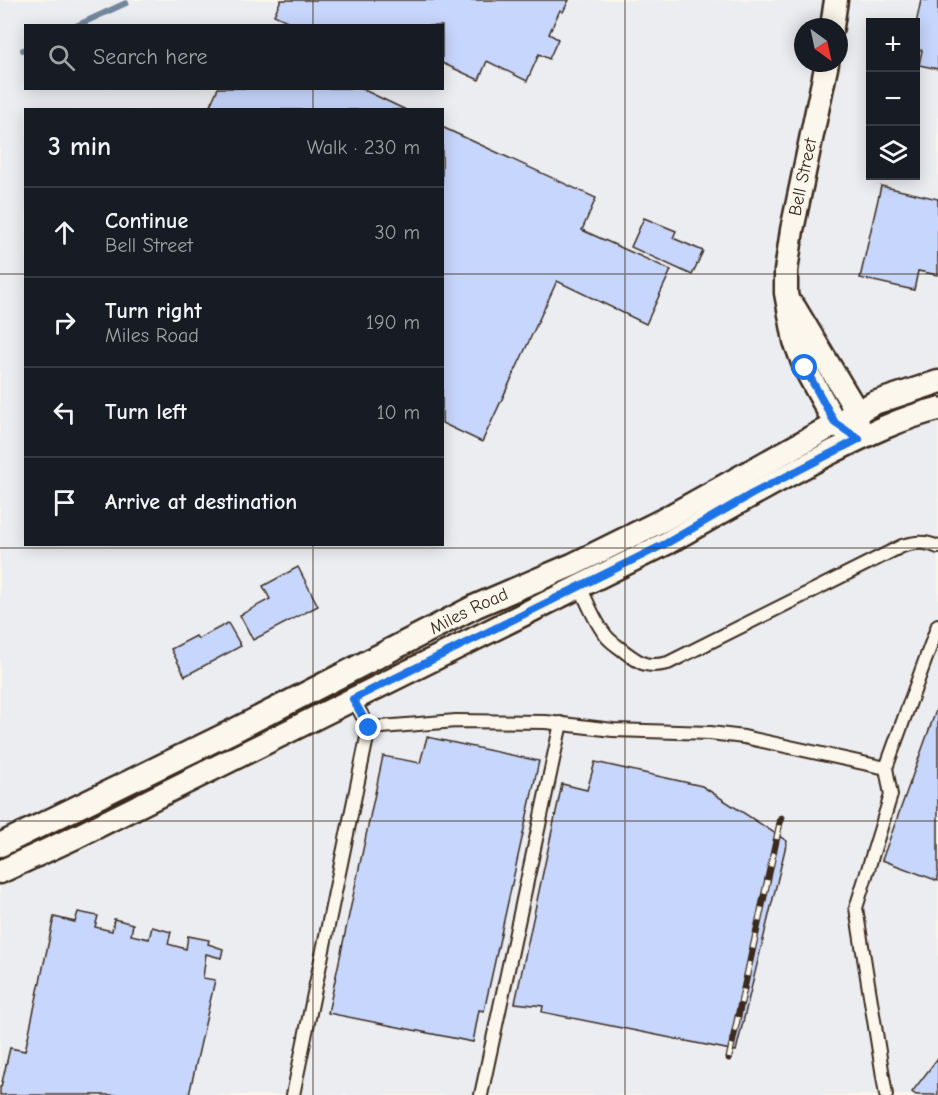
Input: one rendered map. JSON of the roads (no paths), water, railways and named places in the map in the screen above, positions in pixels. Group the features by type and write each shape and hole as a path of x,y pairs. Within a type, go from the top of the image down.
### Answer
{"street":[{"path":"833,18 836,0"},
{"name":"Bell Street","path":"824,72 792,230 786,271 786,293 795,341 805,368 835,423 859,439"},
{"path":"786,293 857,412 859,439"},
{"name":"Miles Road","path":"0,845 233,731 476,606 572,565 663,520 874,403 938,382"},
{"name":"Miles Road","path":"0,872 76,837 580,587 667,543 752,494 859,439 909,417 938,409"}],"lane":[{"path":"580,587 605,635 638,662 647,666 657,666 668,663 902,546 926,542 938,547"},
{"path":"886,1095 856,908 891,795 886,768 938,625"},
{"path":"293,1095 369,728 353,699"},
{"path":"369,728 456,722 546,722 613,730 710,733 744,737 886,768"},
{"path":"481,1095 561,723"}],"waterway":[{"path":"80,24 126,3"}],"railway":[{"path":"729,1058 781,818"}]}
